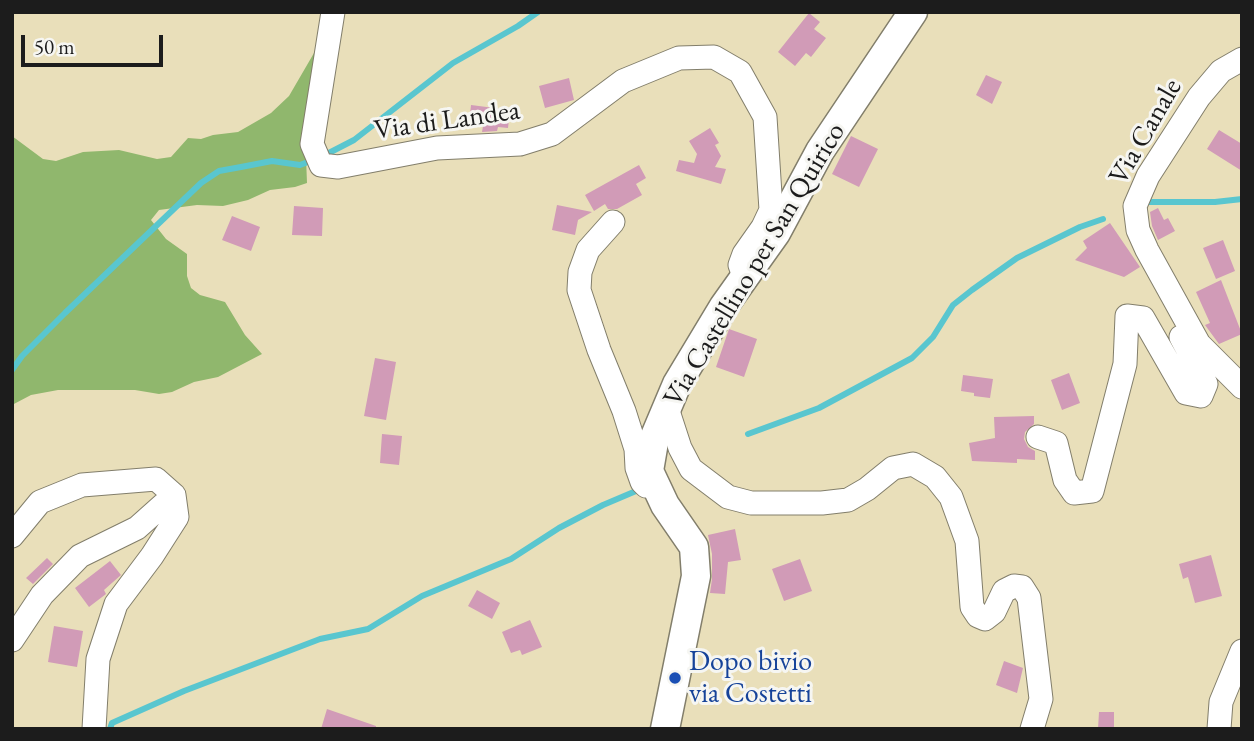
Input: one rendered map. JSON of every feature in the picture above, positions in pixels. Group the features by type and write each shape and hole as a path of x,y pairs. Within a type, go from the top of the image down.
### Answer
{"street":[{"name":"Via di Landea","path":"332,12 312,144 320,165 338,167 437,148 520,144 552,134 623,82 679,58 714,57 740,72 765,117 771,210 744,254 740,265 745,279"},
{"name":"Via Castellino per San Quirico","path":"665,729 696,576 694,547 649,471 655,436 684,372 724,306 776,233 820,151 913,12"},
{"name":"Via Canale","path":"1242,59 1221,71 1199,97 1148,176 1135,206 1138,230 1147,250 1199,344 1242,387"},
{"path":"613,222 588,250 580,272 579,290 598,350 624,411 636,449 637,468 642,482 655,495 662,497"},
{"path":"1038,437 1056,443 1065,480 1074,493 1092,491 1125,364 1127,316 1143,318 1186,393 1201,396 1206,384 1181,337 1192,332"},
{"path":"667,408 680,448 691,469 728,497 751,503 822,503 848,500 893,468 913,464 935,477 951,497 967,541 972,607 978,616 985,619 994,612 1004,591 1014,586 1022,587 1029,598 1041,699 1032,729"},
{"path":"12,536 40,502 82,485 156,480 174,495 177,517 116,604 98,659 94,729"},
{"path":"12,640 42,595 80,556 137,528 174,495"},
{"path":"1219,729 1221,702 1242,651"}],"green space":[{"path":"314,53 319,64 305,132 307,183 270,190 248,200 223,206 197,205 159,210 151,220 166,239 187,254 187,276 191,288 200,295 225,302 245,335 262,354 218,377 194,382 172,392 159,394 135,390 58,390 31,395 12,405 12,136 43,159 56,161 83,152 119,150 157,159 171,157 188,138 201,139 238,132 271,113 289,96"}],"building":[{"path":"809,13 820,22 814,29 826,38 811,57 806,53 795,66 778,52"},
{"path":"986,75 1002,82 992,104 976,95"},
{"path":"569,78 574,100 545,108 539,86"},
{"path":"471,105 510,110 508,128 498,127 497,131 482,132 483,126 469,124"},
{"path":"710,128 719,143 715,145 721,156 715,167 726,169 721,184 676,171 679,160 694,163 697,154 689,141"},
{"path":"1219,130 1242,144 1242,171 1207,149"},
{"path":"851,136 878,149 859,187 832,174"},
{"path":"639,165 646,178 636,184 642,195 617,209 608,209 605,204 594,211 585,195"},
{"path":"557,205 592,212 578,220 575,235 552,230"},
{"path":"294,206 323,208 322,236 292,235"},
{"path":"1158,208 1164,220 1168,218 1175,231 1158,240 1150,212"},
{"path":"232,216 260,227 251,251 222,240"},
{"path":"1110,223 1140,267 1124,277 1075,260 1087,248 1083,241"},
{"path":"1223,240 1235,271 1216,279 1203,248"},
{"path":"1221,280 1242,334 1219,344 1205,325 1210,323 1196,292"},
{"path":"729,329 757,339 744,377 716,367"},
{"path":"375,358 396,362 386,420 364,416"},
{"path":"1069,373 1080,403 1062,410 1051,380"},
{"path":"963,375 993,379 990,398 961,391"},
{"path":"1034,416 1034,424 1025,432 1024,439 1028,447 1035,451 1035,460 1017,459 1017,463 972,461 969,443 995,438 994,417"},
{"path":"382,434 402,436 399,465 380,463"},
{"path":"735,529 741,560 728,562 725,594 710,593 712,554 708,535"},
{"path":"1211,555 1222,596 1195,603 1188,577 1183,579 1179,564"},
{"path":"47,558 53,564 33,584 26,578"},
{"path":"800,559 812,591 784,601 772,569"},
{"path":"110,561 121,575 104,590 106,594 89,607 75,588"},
{"path":"477,590 500,603 492,619 468,606"},
{"path":"530,620 542,647 522,655 520,650 511,653 502,632"},
{"path":"54,626 83,631 77,667 48,662"},
{"path":"1004,661 1023,668 1017,693 996,685"},
{"path":"327,709 376,726 376,729 321,729"},
{"path":"1099,712 1114,712 1114,729 1098,729"}],"waterway":[{"path":"323,156 354,140 453,63 538,12"},
{"path":"12,370 22,356 65,313 201,183 219,171 272,161 300,165 313,160"},
{"path":"1144,202 1215,202 1242,199"},
{"path":"748,434 819,408 912,358 933,337 953,305 972,290 1017,258 1080,227 1103,219"},
{"path":"110,729 112,723 184,691 320,639 368,629 422,596 511,559 559,528 636,491"}],"place":[{"name":"Dopo bivio via Costetti","path":"675,678"}]}
